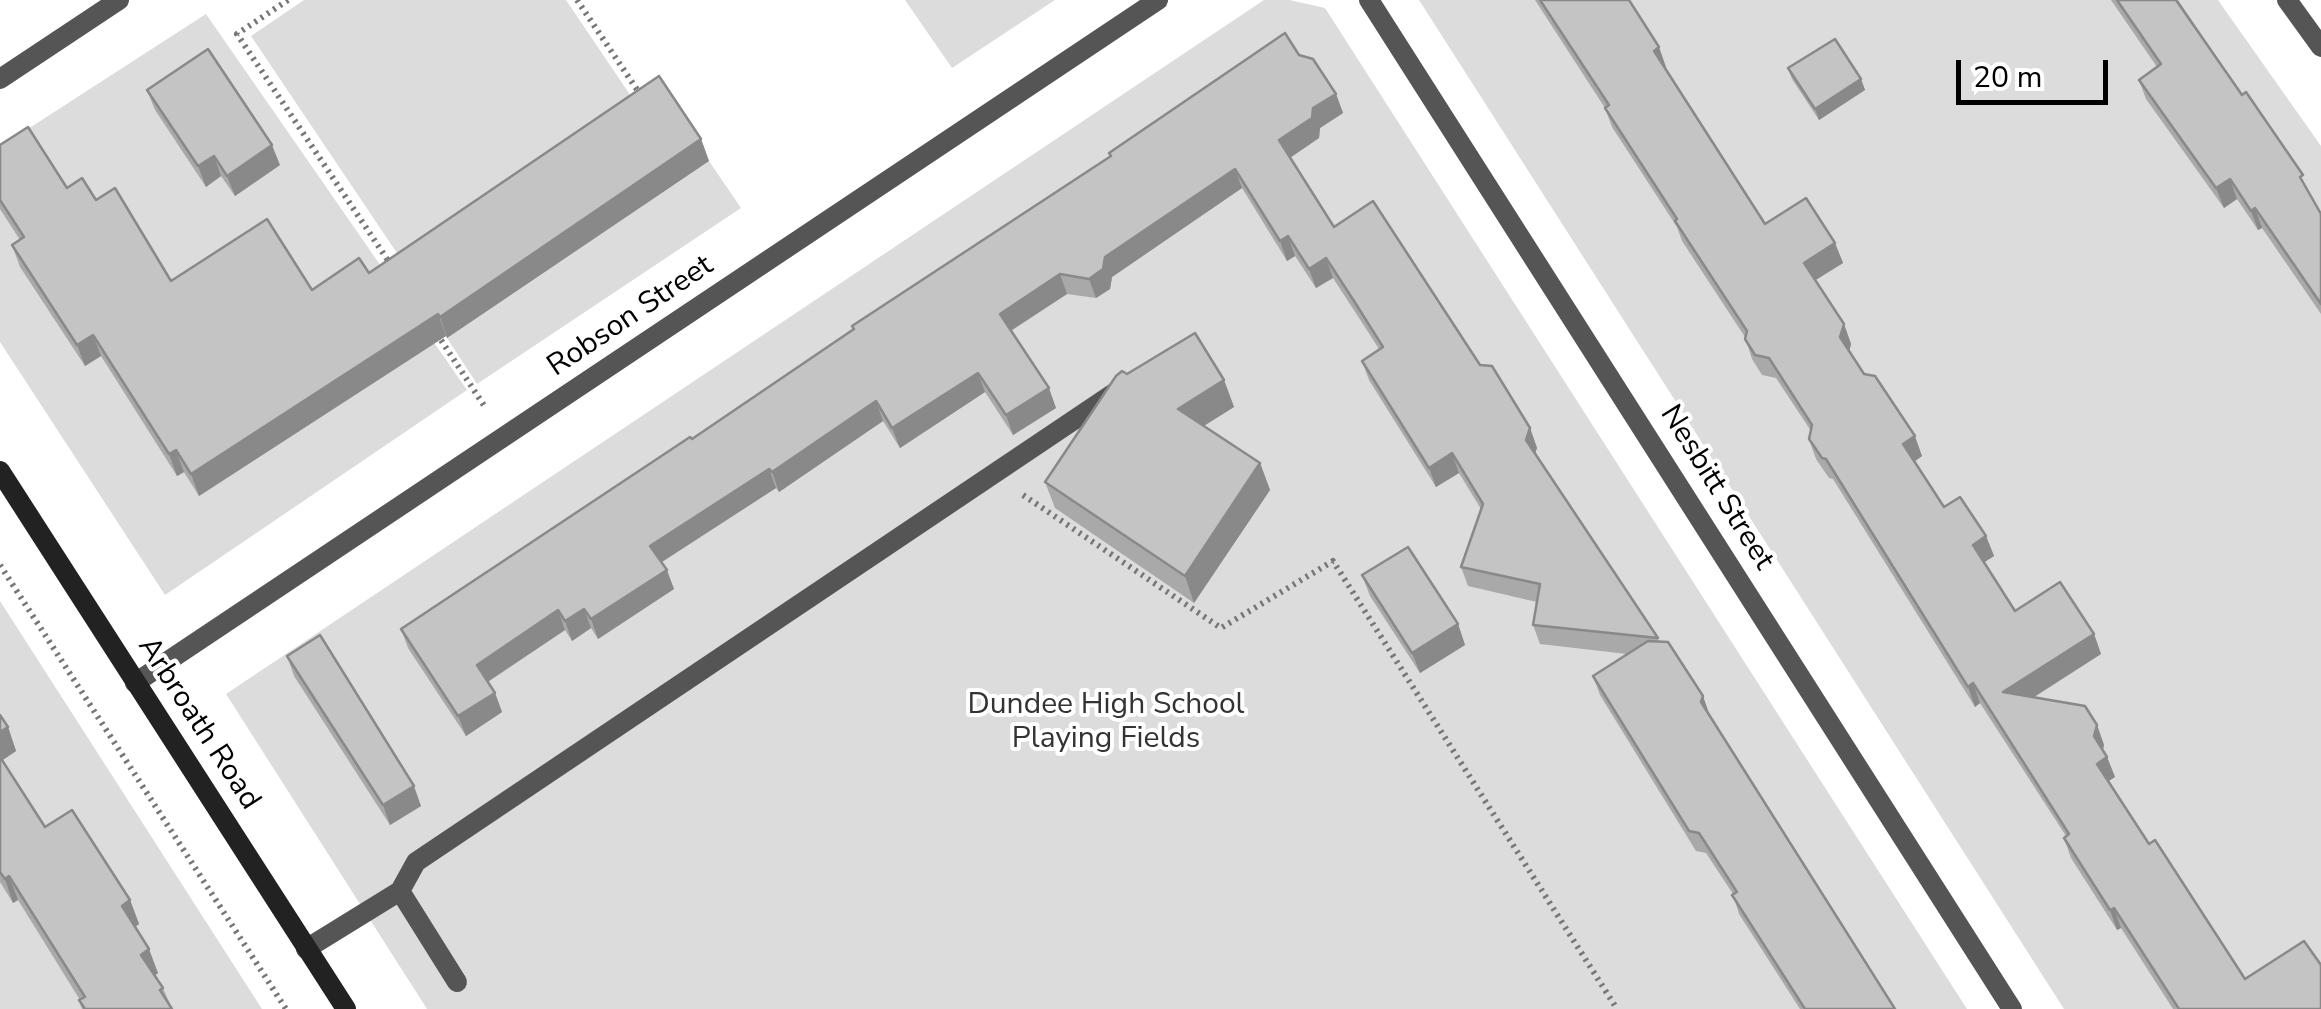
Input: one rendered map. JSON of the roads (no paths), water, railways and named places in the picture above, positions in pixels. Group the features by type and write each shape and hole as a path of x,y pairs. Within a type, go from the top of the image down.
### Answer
{"main road":[{"name":"Arbroath Road","path":"0,471 346,1009"}],"street":[{"path":"0,79 118,0"},
{"name":"Robson Street","path":"135,683 1158,0"},
{"name":"Nesbitt Street","path":"1369,0 2012,1009"},
{"path":"2288,0 2321,48"},
{"path":"306,949 400,891 416,862 1131,382"},
{"path":"400,891 456,982"}],"park label":[{"name":"Dundee High School Playing Fields","path":"1106,723"}]}
